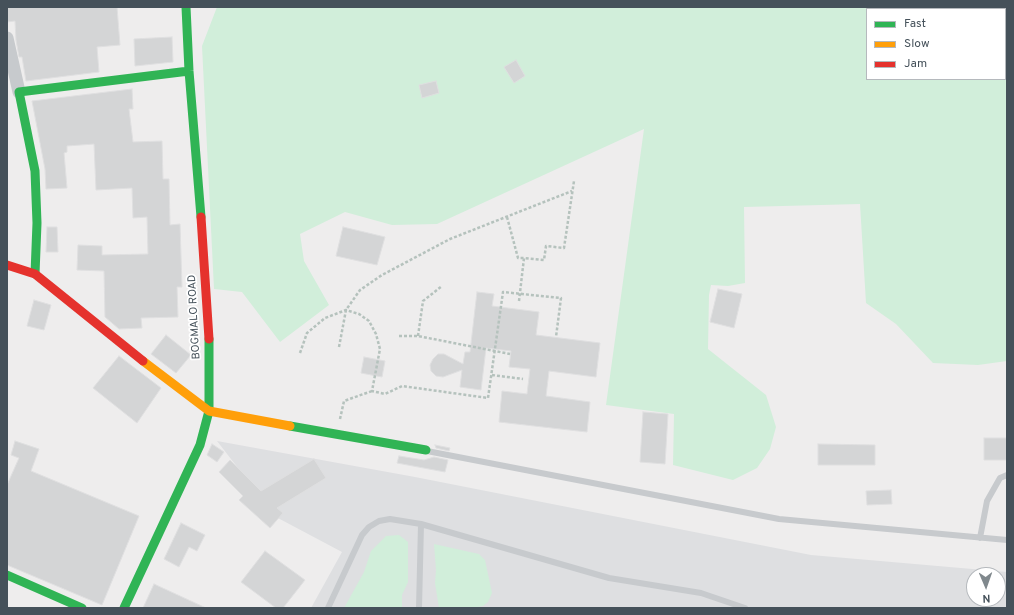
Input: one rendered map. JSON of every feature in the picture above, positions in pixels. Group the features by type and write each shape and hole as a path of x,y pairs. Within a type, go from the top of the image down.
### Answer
{"street":[{"name":"BOGMALO ROAD","path":"124,608 200,445 209,411 209,323 189,71 186,7"},
{"path":"7,38 35,171 37,223 35,274"},
{"path":"19,92 189,71"},
{"path":"7,265 35,274 140,359 209,411 426,450"},
{"path":"7,575 82,608"}],"lane":[{"path":"426,450 779,519 1007,540"},
{"path":"980,538 987,501 1000,478 1007,475"},
{"path":"328,608 362,534 368,527 379,520 390,519 421,524 609,578 701,593 745,608"},
{"path":"419,608 421,524"}],"path":[{"path":"506,217 518,258 544,260 546,246 564,248 574,181"},
{"path":"339,347 346,310 360,290 382,275 450,239 572,192"},
{"path":"519,301 524,258"},
{"path":"418,336 423,301 442,286"},
{"path":"336,434 344,401 372,392 385,394 402,386 488,398 503,292 561,298 556,337"},
{"path":"300,353 307,333 325,318 346,310 359,314 369,321 376,334 380,349 372,392"},
{"path":"399,336 418,336 510,354"},
{"path":"492,375 523,379"}],"shaded area":[{"path":"217,441 415,477 811,555 966,568 966,607 1006,607 1007,572 1007,608 311,608 342,552 276,517"}],"green space":[{"path":"217,7 1007,7 1007,361 978,365 933,363 896,324 866,303 860,204 744,207 745,283 728,286 711,285 709,295 708,349 766,395 776,427 770,449 757,468 733,480 673,465 674,414 606,405 644,129 437,224 392,225 345,212 300,234 304,261 329,305 280,342 242,292 214,289 202,46"},
{"path":"399,535 408,542 408,582 402,595 402,608 344,608 364,572 371,551 386,536"},
{"path":"434,544 479,554 485,560 492,593 488,602 483,606 472,608 439,608 435,583 436,570"}],"building":[{"path":"7,7 117,7 120,45 97,47 99,72 26,81 22,57 19,57 15,21 7,22"},
{"path":"172,37 173,62 135,66 134,39"},
{"path":"516,60 525,76 514,83 504,67"},
{"path":"436,81 439,93 422,98 419,85"},
{"path":"132,89 133,109 129,109 133,142 162,141 163,179 169,179 170,225 180,224 182,287 177,287 178,317 141,318 142,328 119,329 105,317 104,271 77,270 78,245 102,246 102,255 148,254 147,217 133,218 132,188 96,190 94,144 67,146 67,152 64,153 67,188 46,189 45,169 32,101"},
{"path":"47,227 57,227 58,252 46,252"},
{"path":"343,227 385,237 377,265 336,256"},
{"path":"718,289 742,294 734,328 710,322"},
{"path":"477,292 494,294 492,306 539,312 536,335 600,343 596,377 549,371 546,396 590,402 587,432 499,422 502,391 527,394 530,369 509,367 511,351 486,348 481,390 460,387 462,370 443,377 436,376 431,371 430,365 438,354 444,354 463,364 465,352 470,352"},
{"path":"34,300 51,305 44,330 27,326"},
{"path":"166,335 191,355 176,373 151,354"},
{"path":"119,356 161,388 137,423 93,388"},
{"path":"364,357 385,361 382,377 361,373"},
{"path":"643,412 668,414 665,464 640,462"},
{"path":"984,438 1007,438 1007,460 984,460"},
{"path":"15,441 39,449 31,471 139,516 102,605 7,565 7,485 19,458 11,455"},
{"path":"212,444 224,452 217,462 207,455"},
{"path":"818,444 875,445 875,465 818,465"},
{"path":"435,445 450,448 449,451 436,448"},
{"path":"399,456 424,460 434,457 448,460 445,472 397,463"},
{"path":"314,459 326,478 277,508 283,513 270,528 239,500 243,496 219,472 230,460 261,491"},
{"path":"891,490 892,504 867,505 866,491"},
{"path":"181,523 205,535 197,551 189,547 179,567 164,559"},
{"path":"265,551 305,580 283,608 276,608 241,582"},
{"path":"154,584 206,608 143,608"}],"traffic: fast":[{"path":"186,7 189,71 201,217"},
{"path":"35,274 37,223 35,171 19,92 189,71"},
{"path":"124,608 200,445 209,411 209,339"},
{"path":"290,426 426,450"},
{"path":"7,575 82,608"}],"traffic: slow":[{"path":"143,361 209,411 290,426"}],"traffic: jam":[{"path":"201,217 209,339"},
{"path":"7,265 35,274 143,361"}]}
